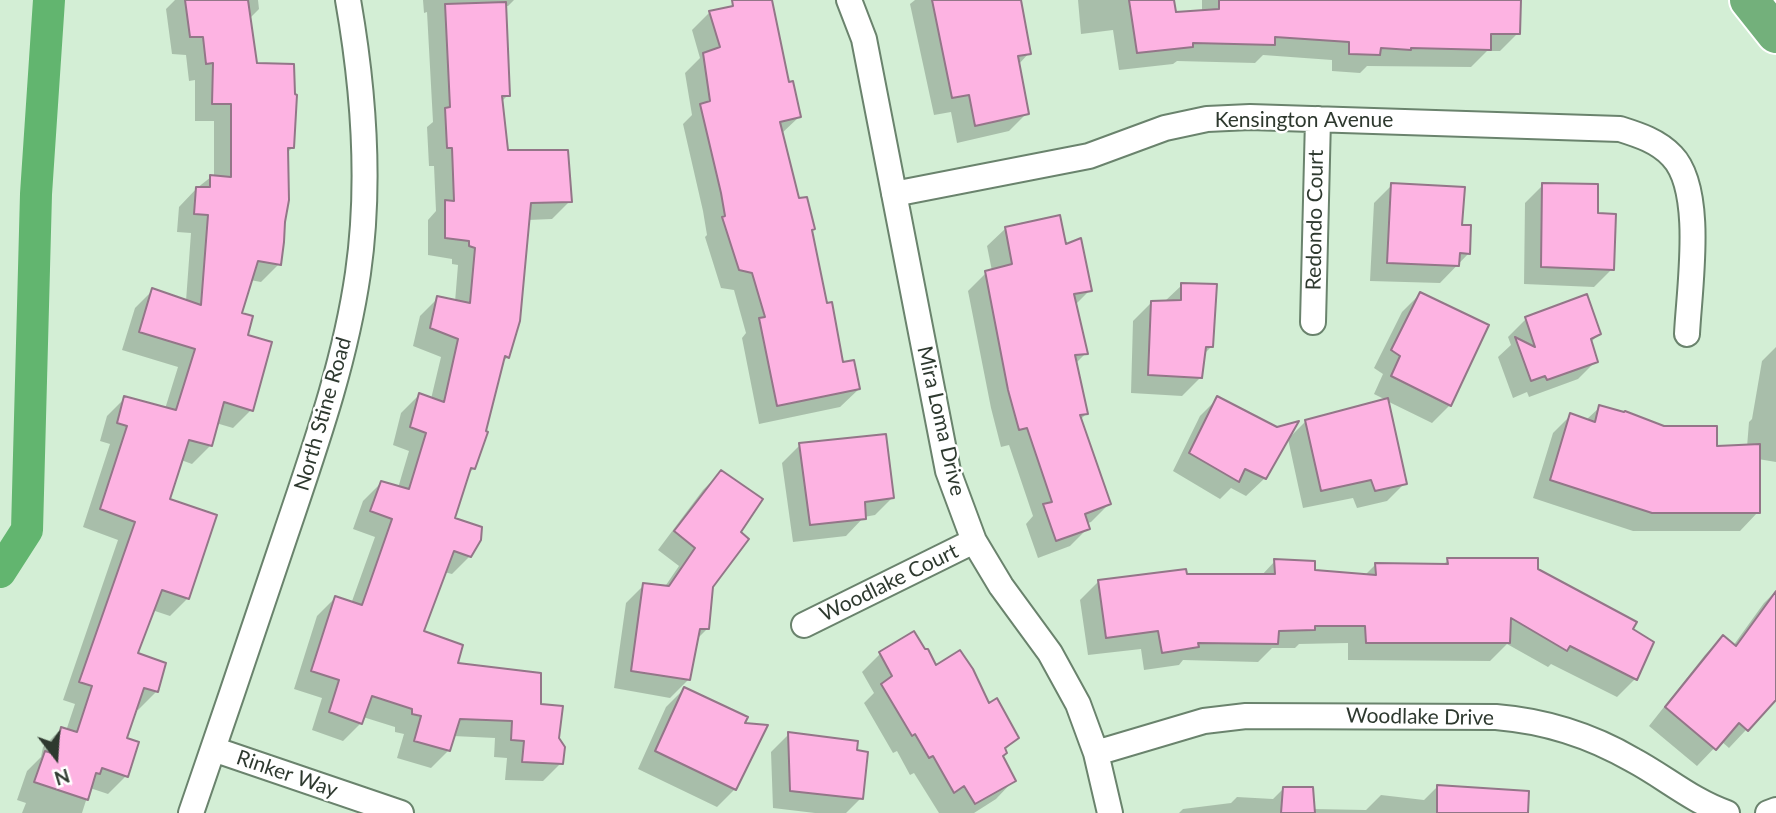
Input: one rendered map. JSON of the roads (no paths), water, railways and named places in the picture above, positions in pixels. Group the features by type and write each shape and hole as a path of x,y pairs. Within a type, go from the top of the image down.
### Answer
{"highway":[{"path":"1749,0 1776,34"}],"street":[{"name":"North Stine Road","path":"191,813 323,424 343,357 356,285 365,202 365,132 359,61 348,0"},
{"name":"Mira Loma Drive","path":"849,0 864,40 948,471 974,541 1001,586 1050,653 1078,704 1096,753 1110,813"},
{"name":"Kensington Avenue","path":"894,194 1089,156 1165,128 1207,119 1250,117 1620,129 1654,142 1673,157 1684,180 1691,203 1693,228 1687,334"},
{"name":"Redondo Court","path":"1313,322 1318,119"},
{"name":"Woodlake Court","path":"804,625 974,541"},
{"name":"Woodlake Drive","path":"1096,753 1204,721 1246,716 1496,717 1528,720 1561,728 1602,743 1686,793 1727,813"},
{"name":"Rinker Way","path":"213,749 401,813"},
{"path":"1768,813 1776,810"}],"waterway":[{"path":"0,572 27,530 36,194 49,0"}]}
